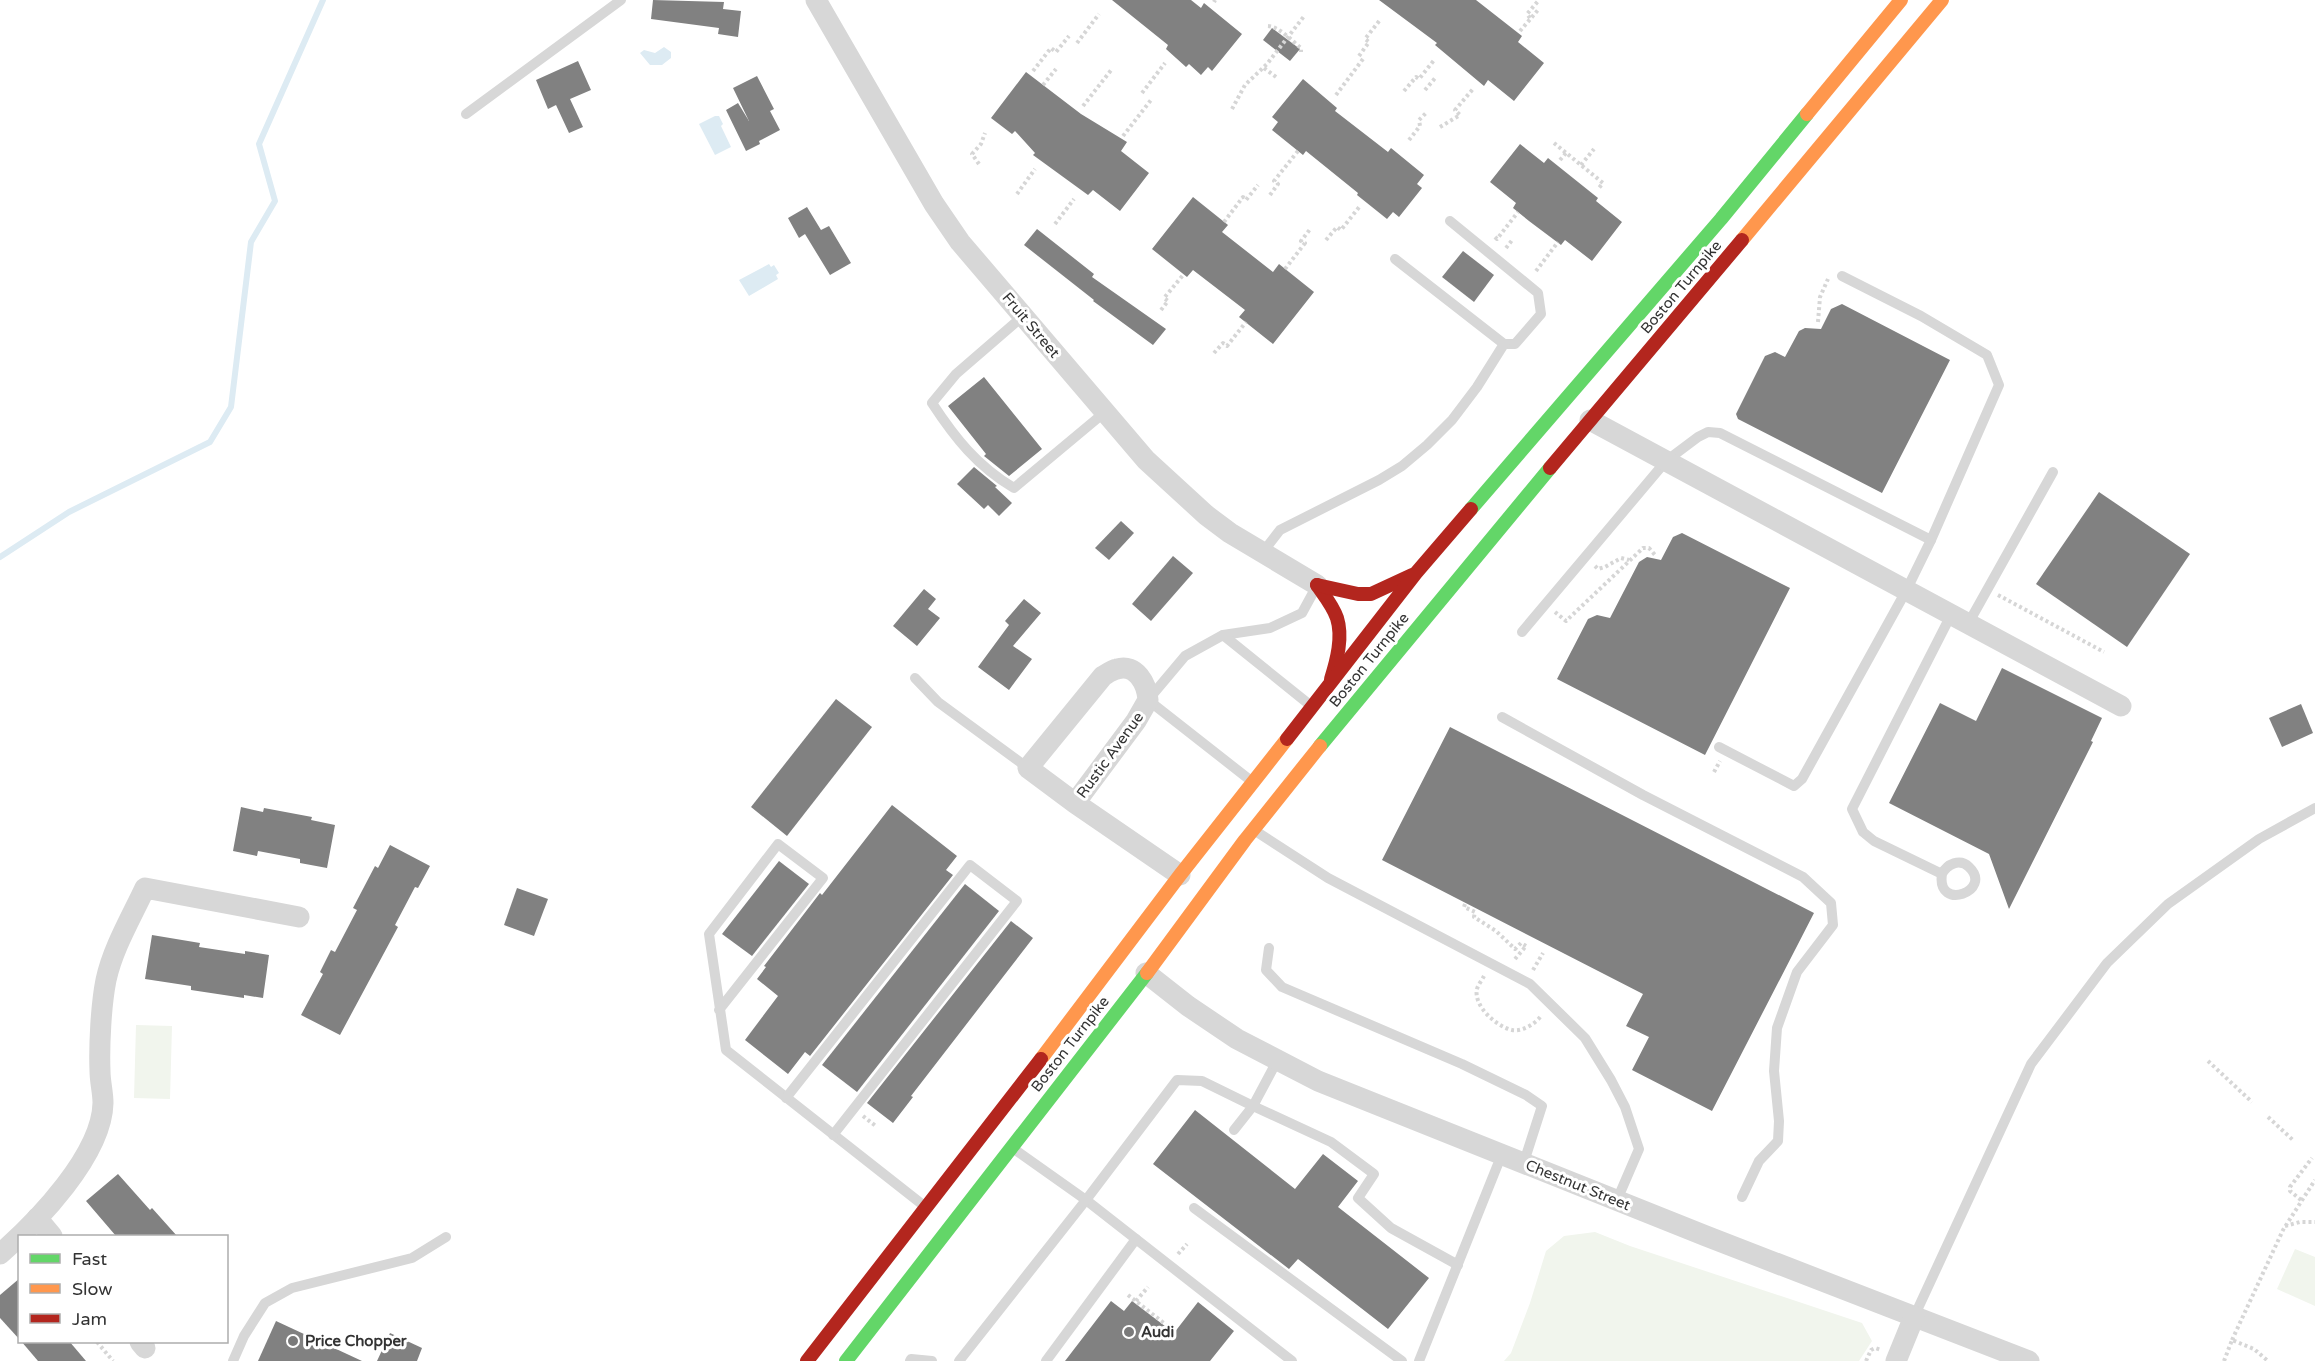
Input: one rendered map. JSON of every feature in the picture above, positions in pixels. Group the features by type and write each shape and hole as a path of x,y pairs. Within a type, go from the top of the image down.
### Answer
{"highway":[{"name":"Boston Turnpike","path":"807,1361 1086,1001 1180,875 1416,573 1721,219 1901,0"},
{"name":"Boston Turnpike","path":"846,1361 1146,973 1253,829 1590,420 1942,0"},
{"path":"1317,585 1358,594 1371,594 1416,573"},
{"path":"1317,585 1336,617 1339,634 1335,664 1329,684"}],"street":[{"name":"Fruit Street","path":"816,0 934,204 960,242 1146,460 1206,515 1230,533 1317,585"},
{"path":"1590,420 2121,706"},
{"name":"Rustic Avenue","path":"1075,803 1136,721 1148,700 1148,691 1136,673 1126,667 1104,676 1028,768 1075,803 1180,875"},
{"path":"20,1235 63,1190 89,1148 100,1120 103,1103 99,1070 105,983 111,961 145,888 299,917"},
{"name":"Chestnut Street","path":"1146,973 1192,1010 1277,1061 1318,1081 2029,1361"},
{"path":"37,1218 51,1235"},
{"path":"0,1254 18,1236"},
{"path":"1889,1356 1914,1317"}],"lane":[{"path":"466,114 621,0"},
{"path":"1395,259 1503,344 1515,344 1541,314 1538,293 1450,221"},
{"path":"1719,747 1794,786 1802,779 1906,591 1931,540 1999,385 1986,354 1921,316 1842,276"},
{"path":"1023,316 956,374 932,403 956,439 992,476 1014,488 1105,412"},
{"path":"1263,552 1280,530 1378,480 1402,466 1427,445 1452,420 1471,395 1503,344"},
{"path":"1522,632 1666,461 1708,432 1720,433 1931,540"},
{"path":"1942,874 1874,841 1863,832 1852,809 1959,620 1987,590 2053,472"},
{"path":"1252,782 1148,700 1185,656 1223,635 1270,628 1302,613 1317,585"},
{"path":"1223,635 1312,706"},
{"path":"915,678 938,702 1028,768"},
{"path":"1502,717 1643,795 1803,877 1831,903 1833,925 1797,972 1777,1028 1774,1071 1779,1121 1778,1142 1759,1161 1742,1197"},
{"path":"1914,1317 2031,1064 2107,963 2168,904 2259,839 2315,808"},
{"path":"1253,829 1328,878 1530,984 1585,1038 1625,1107 1640,1149 1617,1200"},
{"path":"719,1010 823,878 778,844 709,934 719,1010 726,1050 926,1207"},
{"path":"786,1098 970,865 1017,901 833,1135"},
{"path":"1269,948 1266,970 1282,987 1462,1064 1526,1095 1542,1106 1524,1162"},
{"path":"1234,1130 1253,1106 1277,1061"},
{"path":"959,1361 1177,1080 1202,1081 1331,1142 1374,1174 1358,1198 1391,1228 1458,1265"},
{"path":"1011,1147 1086,1200 1292,1361"},
{"path":"1419,1361 1502,1154"},
{"path":"1194,1208 1402,1361"},
{"path":"233,1361 244,1336 265,1303 292,1288 412,1258 446,1238"},
{"path":"1046,1361 1136,1239"},
{"path":"910,1361 911,1359 932,1361"}],"path":[{"path":"1530,18 1527,14 1539,0"},
{"path":"1520,31 1538,10 1539,12"},
{"path":"1077,43 1099,14"},
{"path":"1232,109 1245,85 1264,68 1305,15"},
{"path":"1336,95 1361,58 1369,42 1365,39 1380,20"},
{"path":"1268,26 1274,26 1301,48 1301,52"},
{"path":"1033,71 1051,48 1056,52 1069,36"},
{"path":"1404,91 1416,77 1419,80 1435,59"},
{"path":"1142,93 1165,63"},
{"path":"1264,68 1276,77"},
{"path":"1043,85 1056,69"},
{"path":"1083,106 1112,69"},
{"path":"1425,90 1436,77"},
{"path":"1440,127 1460,115 1455,110 1473,89"},
{"path":"1123,136 1150,100"},
{"path":"1409,141 1422,123 1419,120 1427,112"},
{"path":"979,164 972,154 981,144 985,133"},
{"path":"1554,143 1603,183 1598,189"},
{"path":"1581,165 1594,149"},
{"path":"1270,195 1278,184 1274,181 1298,151"},
{"path":"1560,160 1566,153"},
{"path":"1017,194 1035,169"},
{"path":"1224,222 1243,197 1246,200 1258,185"},
{"path":"1055,225 1074,199"},
{"path":"1326,240 1337,227 1341,230 1360,206"},
{"path":"1483,248 1493,236 1497,239 1518,212"},
{"path":"1285,269 1305,243 1302,241 1311,228"},
{"path":"1529,286 1538,273 1535,271 1558,242"},
{"path":"1161,310 1168,301 1164,298 1184,274"},
{"path":"1818,322 1820,297 1830,276 1842,276"},
{"path":"1214,353 1223,343 1227,346 1246,322"},
{"path":"1545,604 1566,621 1643,548 1649,548 1655,555"},
{"path":"1584,559 1598,569 1621,558 1629,560"},
{"path":"1987,590 2104,652"},
{"path":"1465,904 1464,907 1475,912 1474,917 1496,931 1515,948 1521,943 1526,946"},
{"path":"1491,963 1476,990 1479,1003 1488,1016 1512,1030 1523,1029 1538,1019 1548,1002"},
{"path":"2208,1060 2252,1102"},
{"path":"2268,1117 2294,1141"},
{"path":"2301,1200 2290,1191 2290,1187 2312,1158"},
{"path":"2224,1361 2285,1226 2315,1180"},
{"path":"2285,1226 2300,1222 2315,1222"},
{"path":"1176,1257 1187,1244"},
{"path":"1136,1301 1148,1287"},
{"path":"1128,1295 1173,1331"},
{"path":"2232,1340 2254,1349 2268,1361"},
{"path":"99,1343 113,1361"},
{"path":"1866,1361 1873,1349 1889,1356"}],"shaded area":[{"path":"664,47 671,52 671,58 662,65 650,65 640,53 644,50 655,53"},
{"path":"719,116 731,147 715,155 699,124"},
{"path":"769,264 771,267 774,265 779,273 776,275 778,279 749,296 739,280"},
{"path":"136,1025 172,1026 170,1099 134,1098"},
{"path":"1595,1232 1630,1246 1862,1323 1872,1341 1859,1361 1504,1361 1511,1353 1546,1251 1564,1236"},
{"path":"2295,1249 2315,1257 2315,1306 2277,1289"}],"building":[{"path":"653,0 724,2 723,9 741,11 738,37 718,34 719,28 651,19"},
{"path":"1112,0 1191,0 1201,8 1204,3 1242,34 1212,71 1208,67 1201,75 1189,64 1186,67 1166,49 1168,45"},
{"path":"1379,0 1476,0 1522,36 1518,42 1544,63 1514,101 1488,80 1484,86 1435,45 1437,43"},
{"path":"1272,28 1300,49 1290,61 1263,40"},
{"path":"578,61 591,90 570,99 583,127 569,133 556,105 548,109 536,80"},
{"path":"1026,72 1081,114 1127,142 1121,151 1149,173 1120,211 1093,190 1088,195 1033,155 1035,153 1015,131 1012,134 991,118"},
{"path":"757,76 774,109 770,111 780,130 746,151 726,110 738,103 749,121 733,88"},
{"path":"1303,79 1337,108 1335,111 1388,152 1391,148 1424,175 1417,184 1422,188 1399,217 1393,212 1387,219 1306,151 1303,155 1272,130 1278,122 1272,117"},
{"path":"1520,144 1544,163 1548,158 1598,198 1596,201 1622,222 1592,261 1565,240 1561,245 1529,221 1513,208 1516,203 1490,182"},
{"path":"1193,197 1228,225 1222,232 1273,272 1279,264 1314,292 1273,344 1239,317 1245,310 1193,270 1187,277 1152,249"},
{"path":"807,207 821,230 829,226 851,263 830,275 805,234 799,238 788,218"},
{"path":"1037,229 1094,274 1092,277 1166,329 1153,345 1093,301 1024,245"},
{"path":"1463,251 1494,275 1474,302 1442,277"},
{"path":"1842,304 1950,360 1882,493 1738,419 1736,414 1765,356 1775,352 1785,357 1799,331 1805,328 1821,329 1831,309"},
{"path":"984,377 1042,449 1009,476 984,456 986,454 948,406"},
{"path":"974,467 997,486 995,487 1012,503 999,516 988,505 984,509 957,484"},
{"path":"2099,492 2190,554 2127,647 2036,584"},
{"path":"1121,521 1134,533 1109,560 1095,548"},
{"path":"1682,533 1790,588 1705,755 1557,679 1588,619 1597,615 1610,618 1639,562 1647,557 1661,560 1673,537"},
{"path":"1173,556 1193,573 1151,621 1132,604"},
{"path":"924,589 936,599 928,609 940,618 917,646 893,626"},
{"path":"1024,599 1041,613 1013,646 1032,659 1009,690 978,667 1009,625 1005,621"},
{"path":"2002,668 2102,718 2091,741 2093,742 2009,909 1989,854 1889,803 1940,703 1976,721"},
{"path":"836,699 872,727 787,836 751,807"},
{"path":"2301,704 2313,733 2282,747 2269,718"},
{"path":"1450,727 1814,913 1712,1111 1632,1070 1649,1037 1626,1026 1643,994 1382,860"},
{"path":"892,805 957,856 946,870 953,875 810,1056 805,1052 788,1074 745,1040 778,996 757,979 766,967 764,966 820,893 822,895"},
{"path":"241,807 263,812 264,808 312,817 311,820 335,825 327,868 300,863 300,859 258,851 257,856 233,851"},
{"path":"390,845 430,866 418,888 415,887 395,925 398,927 340,1035 301,1015 323,974 320,972 331,950 335,952 357,910 353,908 375,866 378,868"},
{"path":"779,861 809,884 752,956 722,934"},
{"path":"965,884 999,911 857,1092 822,1065"},
{"path":"517,888 548,899 534,936 504,925"},
{"path":"1011,921 1033,938 911,1096 913,1097 893,1123 867,1103"},
{"path":"152,935 200,943 199,947 269,955 263,998 244,995 244,998 191,990 191,986 145,979"},
{"path":"1195,1110 1295,1189 1323,1154 1358,1181 1338,1207 1429,1278 1388,1329 1298,1259 1289,1269 1153,1164"},
{"path":"118,1174 176,1235 115,1235 86,1201"},
{"path":"18,1280 18,1338 0,1318 0,1295"},
{"name":"Audi","path":"1111,1301 1124,1311 1132,1301 1174,1333 1198,1302 1234,1331 1210,1361 1065,1361"},
{"name":"Price Chopper","path":"276,1321 362,1361 258,1361"},
{"name":"Price Chopper","path":"390,1333 422,1348 417,1361 377,1361"},
{"path":"23,1343 71,1343 86,1361 38,1361"}],"waterway":[{"path":"0,557 69,512 210,442 231,407 251,242 275,201 259,144 323,0"}],"traffic: fast":[{"path":"1471,509 1721,219 1807,114"},
{"path":"1320,746 1550,468"},
{"path":"846,1361 1147,973"}],"traffic: slow":[{"path":"1807,114 1901,0"},
{"path":"1742,240 1942,0"},
{"path":"1041,1059 1180,875 1287,739"},
{"path":"1147,973 1245,840 1320,746"}],"traffic: jam":[{"path":"1550,468 1742,240"},
{"path":"1287,739 1416,573 1471,509"},
{"path":"1317,585 1358,594 1371,594 1412,575"},
{"path":"1317,585 1333,609 1339,625 1338,648 1331,679"},
{"path":"807,1361 1041,1059"}],"place":[{"name":"Audi","path":"1129,1332"},
{"name":"Price Chopper","path":"293,1341"}]}
